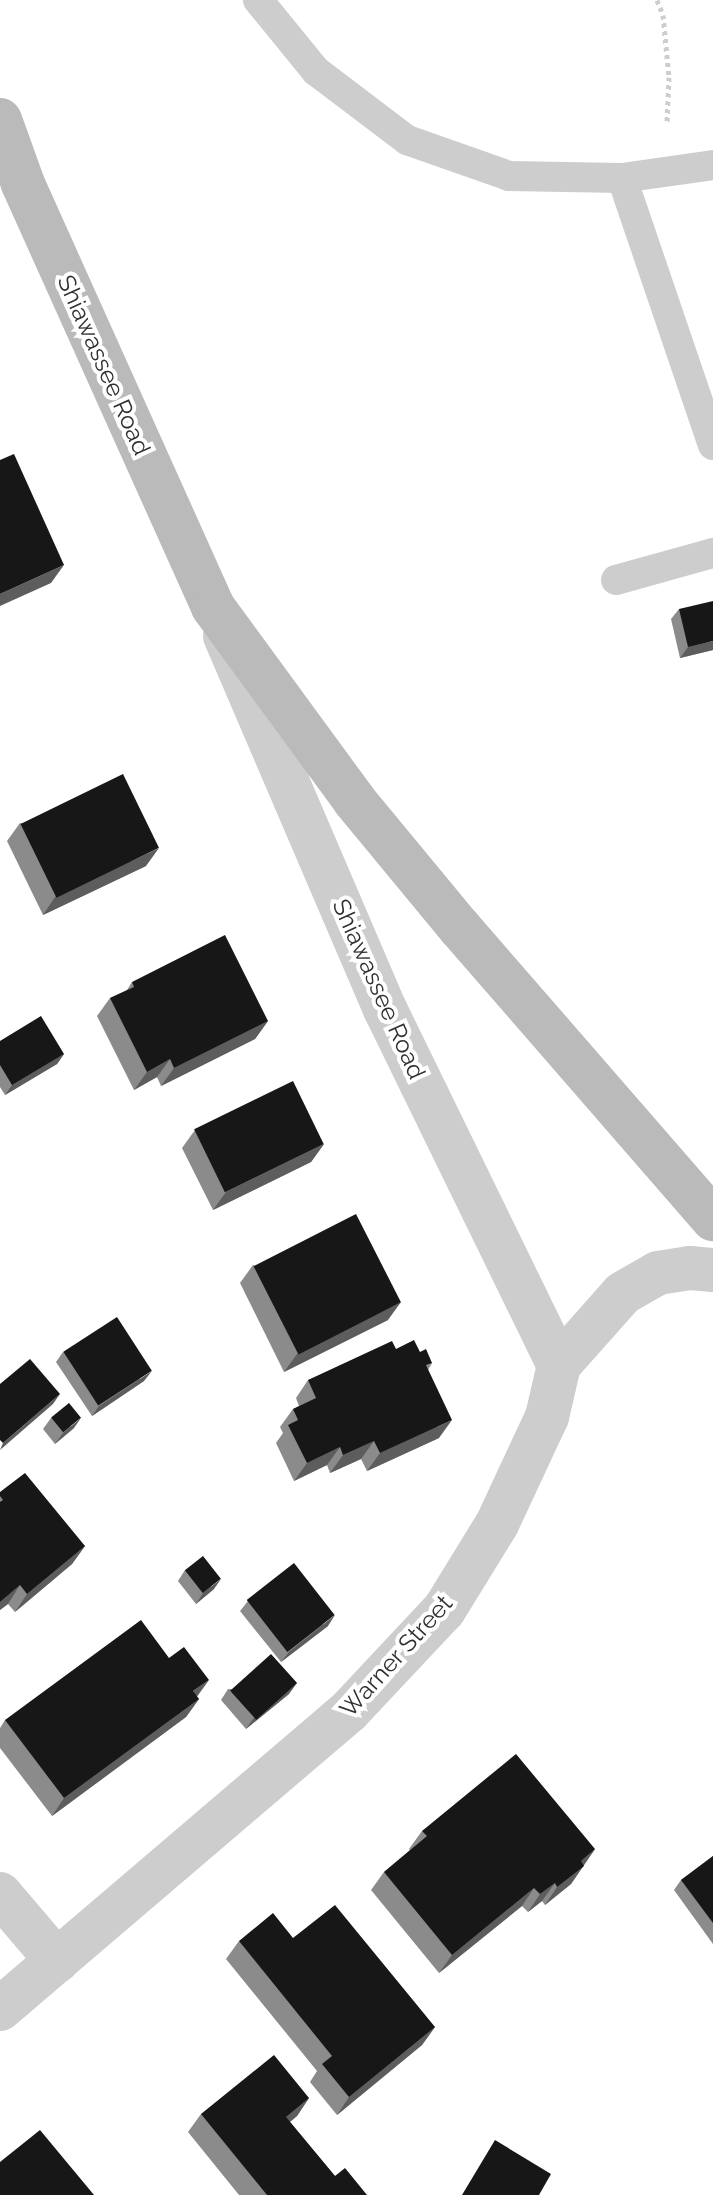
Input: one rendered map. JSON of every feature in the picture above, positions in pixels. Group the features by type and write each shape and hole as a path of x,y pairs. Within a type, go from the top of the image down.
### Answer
{"street":[{"name":"Shiawassee Road","path":"0,120 23,184 213,607 385,1009 559,1365"},
{"name":"Shiawassee Road","path":"213,607 364,811 713,1219"},
{"name":"Warner Street","path":"0,2009 349,1711 444,1610 497,1524 547,1417 559,1365 623,1293 658,1273 690,1268 713,1270"},
{"path":"0,1894 57,1961"}],"lane":[{"path":"258,0 316,71 407,140 509,176 622,178 713,165"},
{"path":"622,178 713,445"},
{"path":"616,580 713,553"}],"path":[{"path":"657,0 663,15 669,77 666,172"}],"building":[{"path":"14,454 64,565 0,594 0,460"},
{"path":"713,601 713,641 688,647 679,609"},
{"path":"123,774 159,848 56,898 21,824"},
{"path":"225,935 268,1021 174,1068 170,1059 147,1072 110,998 134,987 132,982"},
{"path":"41,1016 64,1054 12,1085 0,1065 0,1041"},
{"path":"293,1081 324,1144 225,1192 194,1129"},
{"path":"356,1214 401,1302 298,1354 254,1266"},
{"path":"117,1317 152,1371 98,1406 63,1352"},
{"path":"414,1340 420,1352 426,1349 432,1363 426,1365 452,1420 380,1453 374,1441 343,1455 340,1447 307,1463 288,1425 298,1420 293,1409 316,1398 308,1380 392,1341 396,1349"},
{"path":"30,1359 60,1394 3,1443 0,1440 0,1384"},
{"path":"69,1403 81,1418 63,1432 51,1417"},
{"path":"25,1473 85,1546 27,1594 20,1585 0,1602 0,1502 3,1500 0,1492"},
{"path":"203,1556 221,1579 203,1593 185,1570"},
{"path":"294,1563 335,1615 287,1652 247,1600"},
{"path":"141,1620 169,1658 184,1647 209,1680 193,1691 199,1699 64,1798 5,1720"},
{"path":"271,1654 297,1683 256,1720 230,1691"},
{"path":"516,1754 595,1849 581,1861 584,1866 557,1887 555,1883 540,1894 534,1888 452,1955 384,1872 427,1836 422,1831"},
{"path":"713,1856 713,1923 681,1880"},
{"path":"335,1905 435,2027 349,2097 322,2064 332,2056 239,1941 273,1913 293,1938"},
{"path":"274,2055 309,2098 286,2117 335,2176 345,2168 367,2195 267,2195 201,2114"},
{"path":"40,2130 94,2195 0,2195 0,2162"},
{"path":"495,2140 551,2174 539,2195 462,2195"}]}
